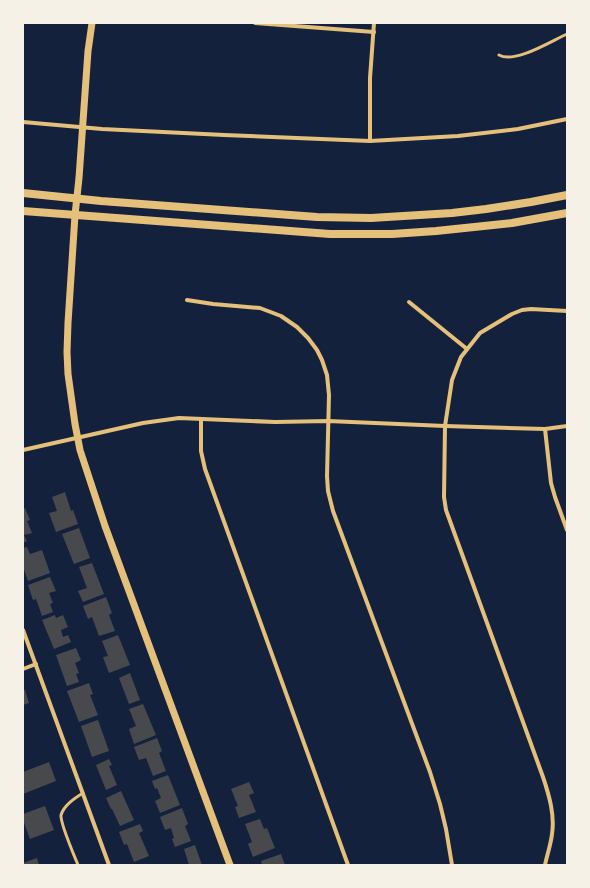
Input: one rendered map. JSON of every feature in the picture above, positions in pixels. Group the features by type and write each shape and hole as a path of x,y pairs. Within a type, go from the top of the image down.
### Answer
{"main road":[{"path":"23,194 317,217 371,218 452,213 531,202 567,195"},
{"path":"23,211 322,233 372,234 436,231 512,223 567,213"}],"street":[{"path":"92,23 88,51 83,127 76,198 67,352 69,381 78,438 80,450 105,526 230,865"},
{"path":"255,23 374,32"},
{"path":"370,141 370,78 374,23"},
{"path":"23,122 102,129 370,141 458,136 518,129 567,119"},
{"path":"186,300 260,308 281,316 297,327 308,338 322,360 327,376 329,395 327,476 328,491 333,511 434,785 446,829 452,865"},
{"path":"409,302 467,349"},
{"path":"545,865 552,834 552,818 549,797 446,510 444,497 445,426 452,380 461,357 480,333 522,310 540,309 567,311"},
{"path":"23,450 143,423 179,418 275,422 328,421 545,429 567,426"},
{"path":"201,419 201,451 205,469 348,865"},
{"path":"545,429 551,483 567,530"},
{"path":"23,630 109,865"},
{"path":"23,669 36,664"}],"lane":[{"path":"499,55 512,57 521,55 567,34"},
{"path":"78,865 62,824 61,817 63,810 74,798 83,793"}],"building":[{"path":"65,492 71,511 73,510 78,524 56,532 49,513 57,511 52,497"},
{"path":"25,508 30,520 27,521 32,533 24,535 27,541 23,543 23,509"},
{"path":"79,528 90,558 74,564 62,534"},
{"path":"27,547 30,554 42,550 50,573 28,581 23,567 23,548"},
{"path":"92,563 104,594 83,602 78,591 87,588 79,567"},
{"path":"50,577 56,591 49,593 53,603 50,604 53,612 42,616 36,599 33,600 28,585"},
{"path":"106,597 112,613 109,615 115,631 99,636 92,617 88,619 83,606"},
{"path":"55,615 56,618 63,615 68,627 61,630 63,637 68,635 71,642 54,649 42,620"},
{"path":"118,635 130,665 109,673 103,657 108,656 102,641"},
{"path":"76,648 81,660 75,663 79,673 76,674 79,682 67,686 56,655"},
{"path":"130,673 140,700 129,704 119,678"},
{"path":"89,683 93,694 90,695 98,715 79,722 67,691"},
{"path":"23,690 25,690 29,703 23,705"},
{"path":"143,704 156,735 134,744 129,729 136,726 129,709"},
{"path":"98,720 109,751 92,757 81,726"},
{"path":"157,738 162,751 159,753 166,771 153,776 146,758 139,760 134,747"},
{"path":"109,759 112,765 109,766 117,785 106,790 96,765"},
{"path":"49,762 56,781 23,794 23,772"},
{"path":"168,775 180,805 160,813 155,801 161,798 152,781"},
{"path":"249,782 254,793 249,795 256,812 239,818 235,807 238,806 231,789"},
{"path":"121,791 134,820 120,826 106,798"},
{"path":"45,806 54,830 30,839 23,820 23,814"},
{"path":"182,808 188,824 185,826 191,841 175,847 172,839 174,838 171,828 165,830 160,817"},
{"path":"260,819 264,829 267,828 275,848 253,857 248,844 252,842 245,824"},
{"path":"140,824 143,831 139,833 149,856 134,862 127,844 124,845 119,832"},
{"path":"195,845 202,865 189,865 184,849"},
{"path":"281,854 285,865 262,865 261,861"},
{"path":"37,858 39,865 23,865 23,863"}]}
